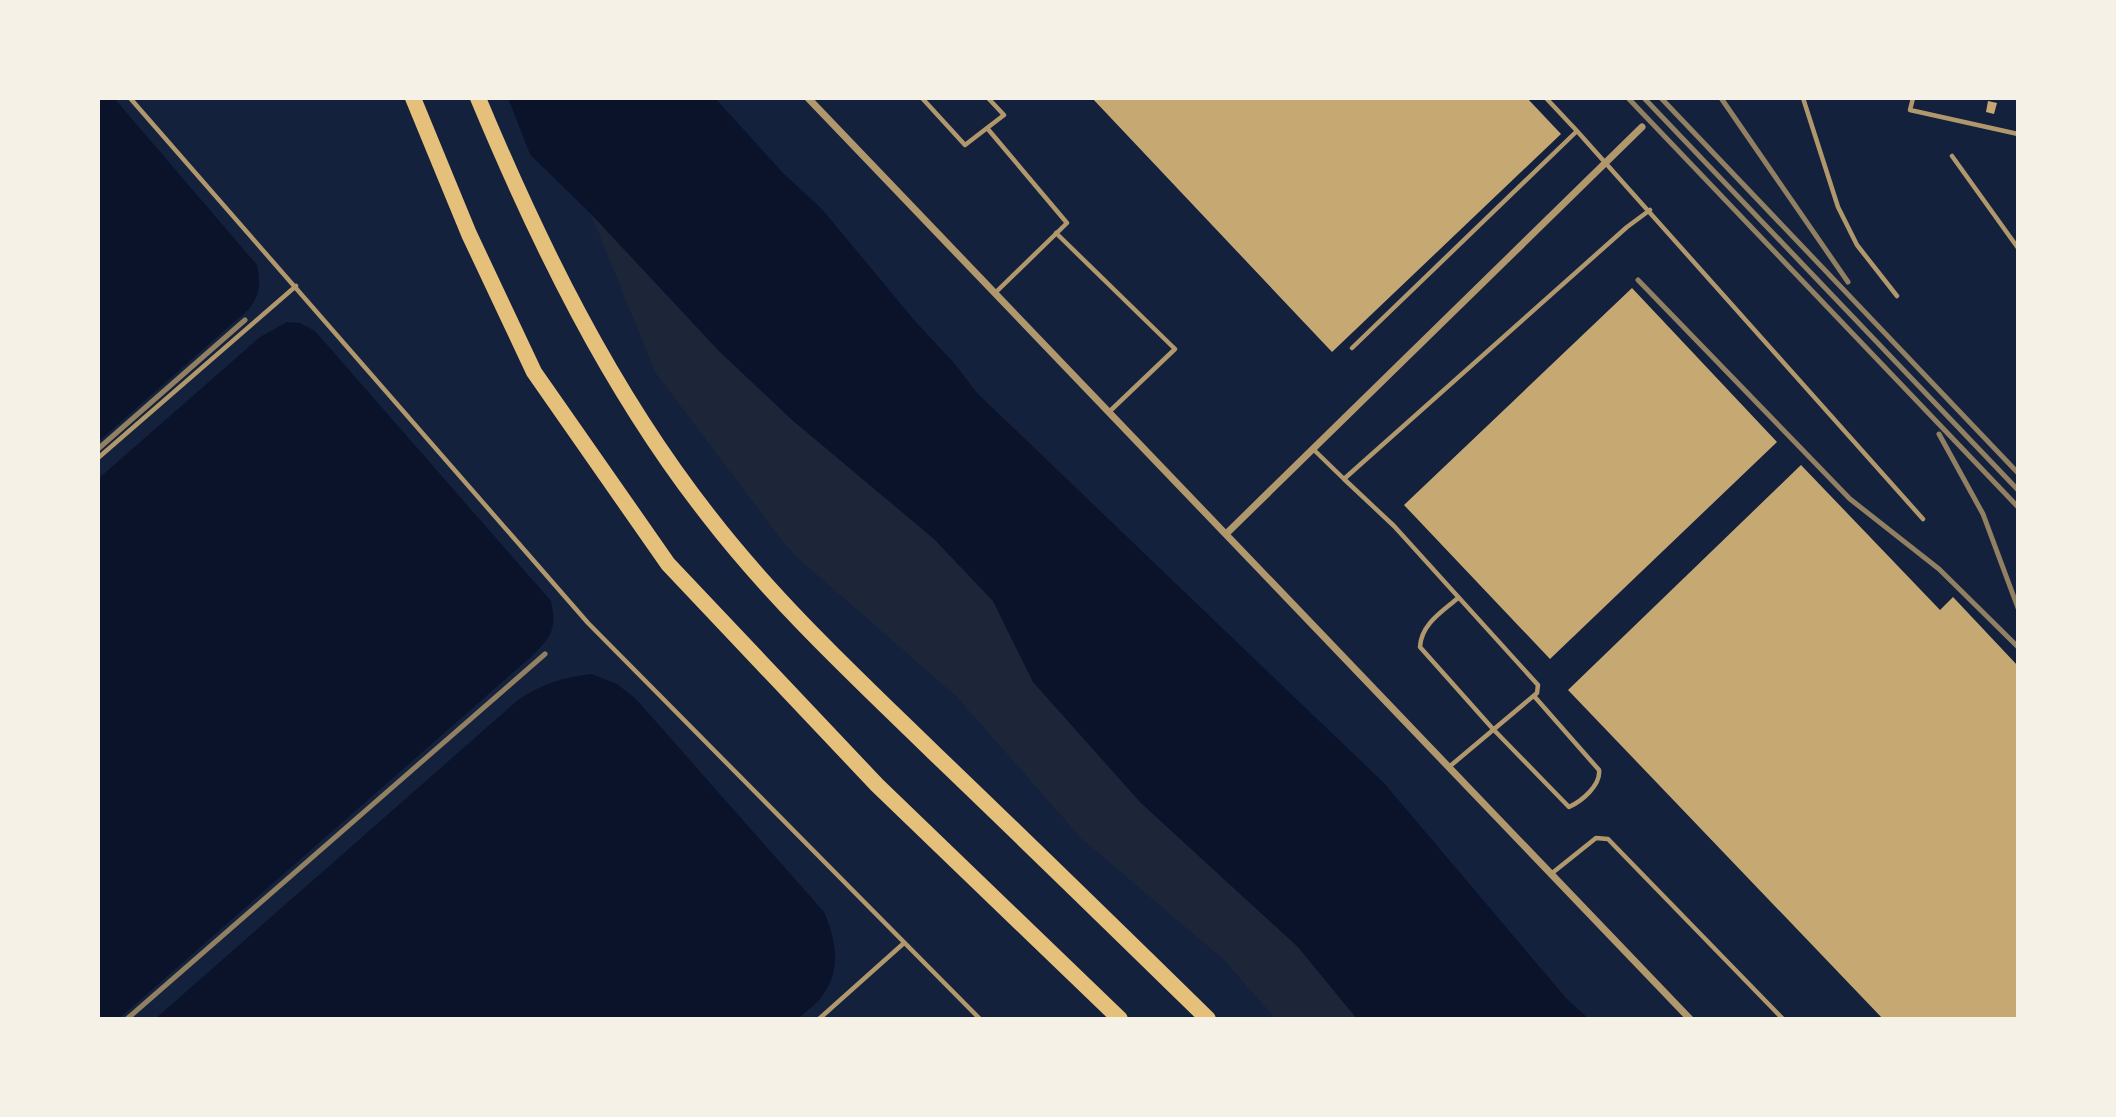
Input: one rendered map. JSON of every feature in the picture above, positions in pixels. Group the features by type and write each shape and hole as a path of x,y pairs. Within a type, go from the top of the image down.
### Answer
{"highway":[{"path":"413,98 469,234 534,372 668,564 877,785 1120,1019"},
{"path":"478,98 514,183 596,346 648,431 708,516 809,632 1208,1019"}],"street":[{"path":"808,98 1690,1019"},
{"path":"1226,534 1642,127"}],"lane":[{"path":"130,98 588,623 980,1019"},
{"path":"922,98 965,145 1004,115 988,98"},
{"path":"1546,98 1650,210 1923,519"},
{"path":"1803,98 1838,207 1857,245 1897,296"},
{"path":"1913,98 1910,110 2018,134"},
{"path":"987,128 1067,223 995,293"},
{"path":"1352,348 1577,131"},
{"path":"1952,156 2018,248"},
{"path":"1343,479 1627,227 1650,210"},
{"path":"1056,233 1175,349 1109,412"},
{"path":"98,458 296,286"},
{"path":"1313,449 1394,526 1538,685 1534,696 1449,768"},
{"path":"1458,598 1424,629 1420,646 1493,729 1569,807 1577,803 1597,782 1599,769 1534,696"},
{"path":"1550,875 1596,838 1608,839 1783,1019"},
{"path":"819,1019 904,943"}],"shaded area":[{"path":"98,98 114,98 257,265 259,283 249,309 98,442"},
{"path":"472,98 715,98 783,173 822,209 977,393 1384,783 1566,998 1589,1019 1357,1019 1298,947 1141,803 1033,682 993,601 934,539 791,419 719,351 591,214"},
{"path":"591,214 719,351 791,419 934,539 993,601 1033,682 1141,803 1298,947 1357,1019 1276,1019 1224,960 1081,838 957,697 799,559 783,542 655,372"},
{"path":"287,322 300,323 315,331 551,601 553,625 544,643 532,656 122,1016 117,1019 98,1019 98,479 260,337"},
{"path":"592,674 617,684 636,699 824,912 832,933 835,966 820,999 798,1019 155,1019 518,700 553,682"}],"pier":[{"path":"469,98 508,98 533,162 470,100"}],"building":[{"path":"1092,98 1527,98 1561,134 1332,352"},
{"path":"1988,101 1997,103 1994,114 1986,112"},
{"path":"1632,288 1777,442 1550,659 1404,505"},
{"path":"1801,465 1940,610 1953,597 2018,666 2018,1019 1883,1019 1568,690"}],"railway":[{"path":"1628,98 2018,507"},
{"path":"1644,98 2018,490"},
{"path":"1661,98 2018,473"},
{"path":"1721,98 1848,282"},
{"path":"1638,280 1850,499 1939,569 2018,647"},
{"path":"98,449 245,320"},
{"path":"1939,434 1983,514 2018,608"},
{"path":"127,1019 545,654"}]}
